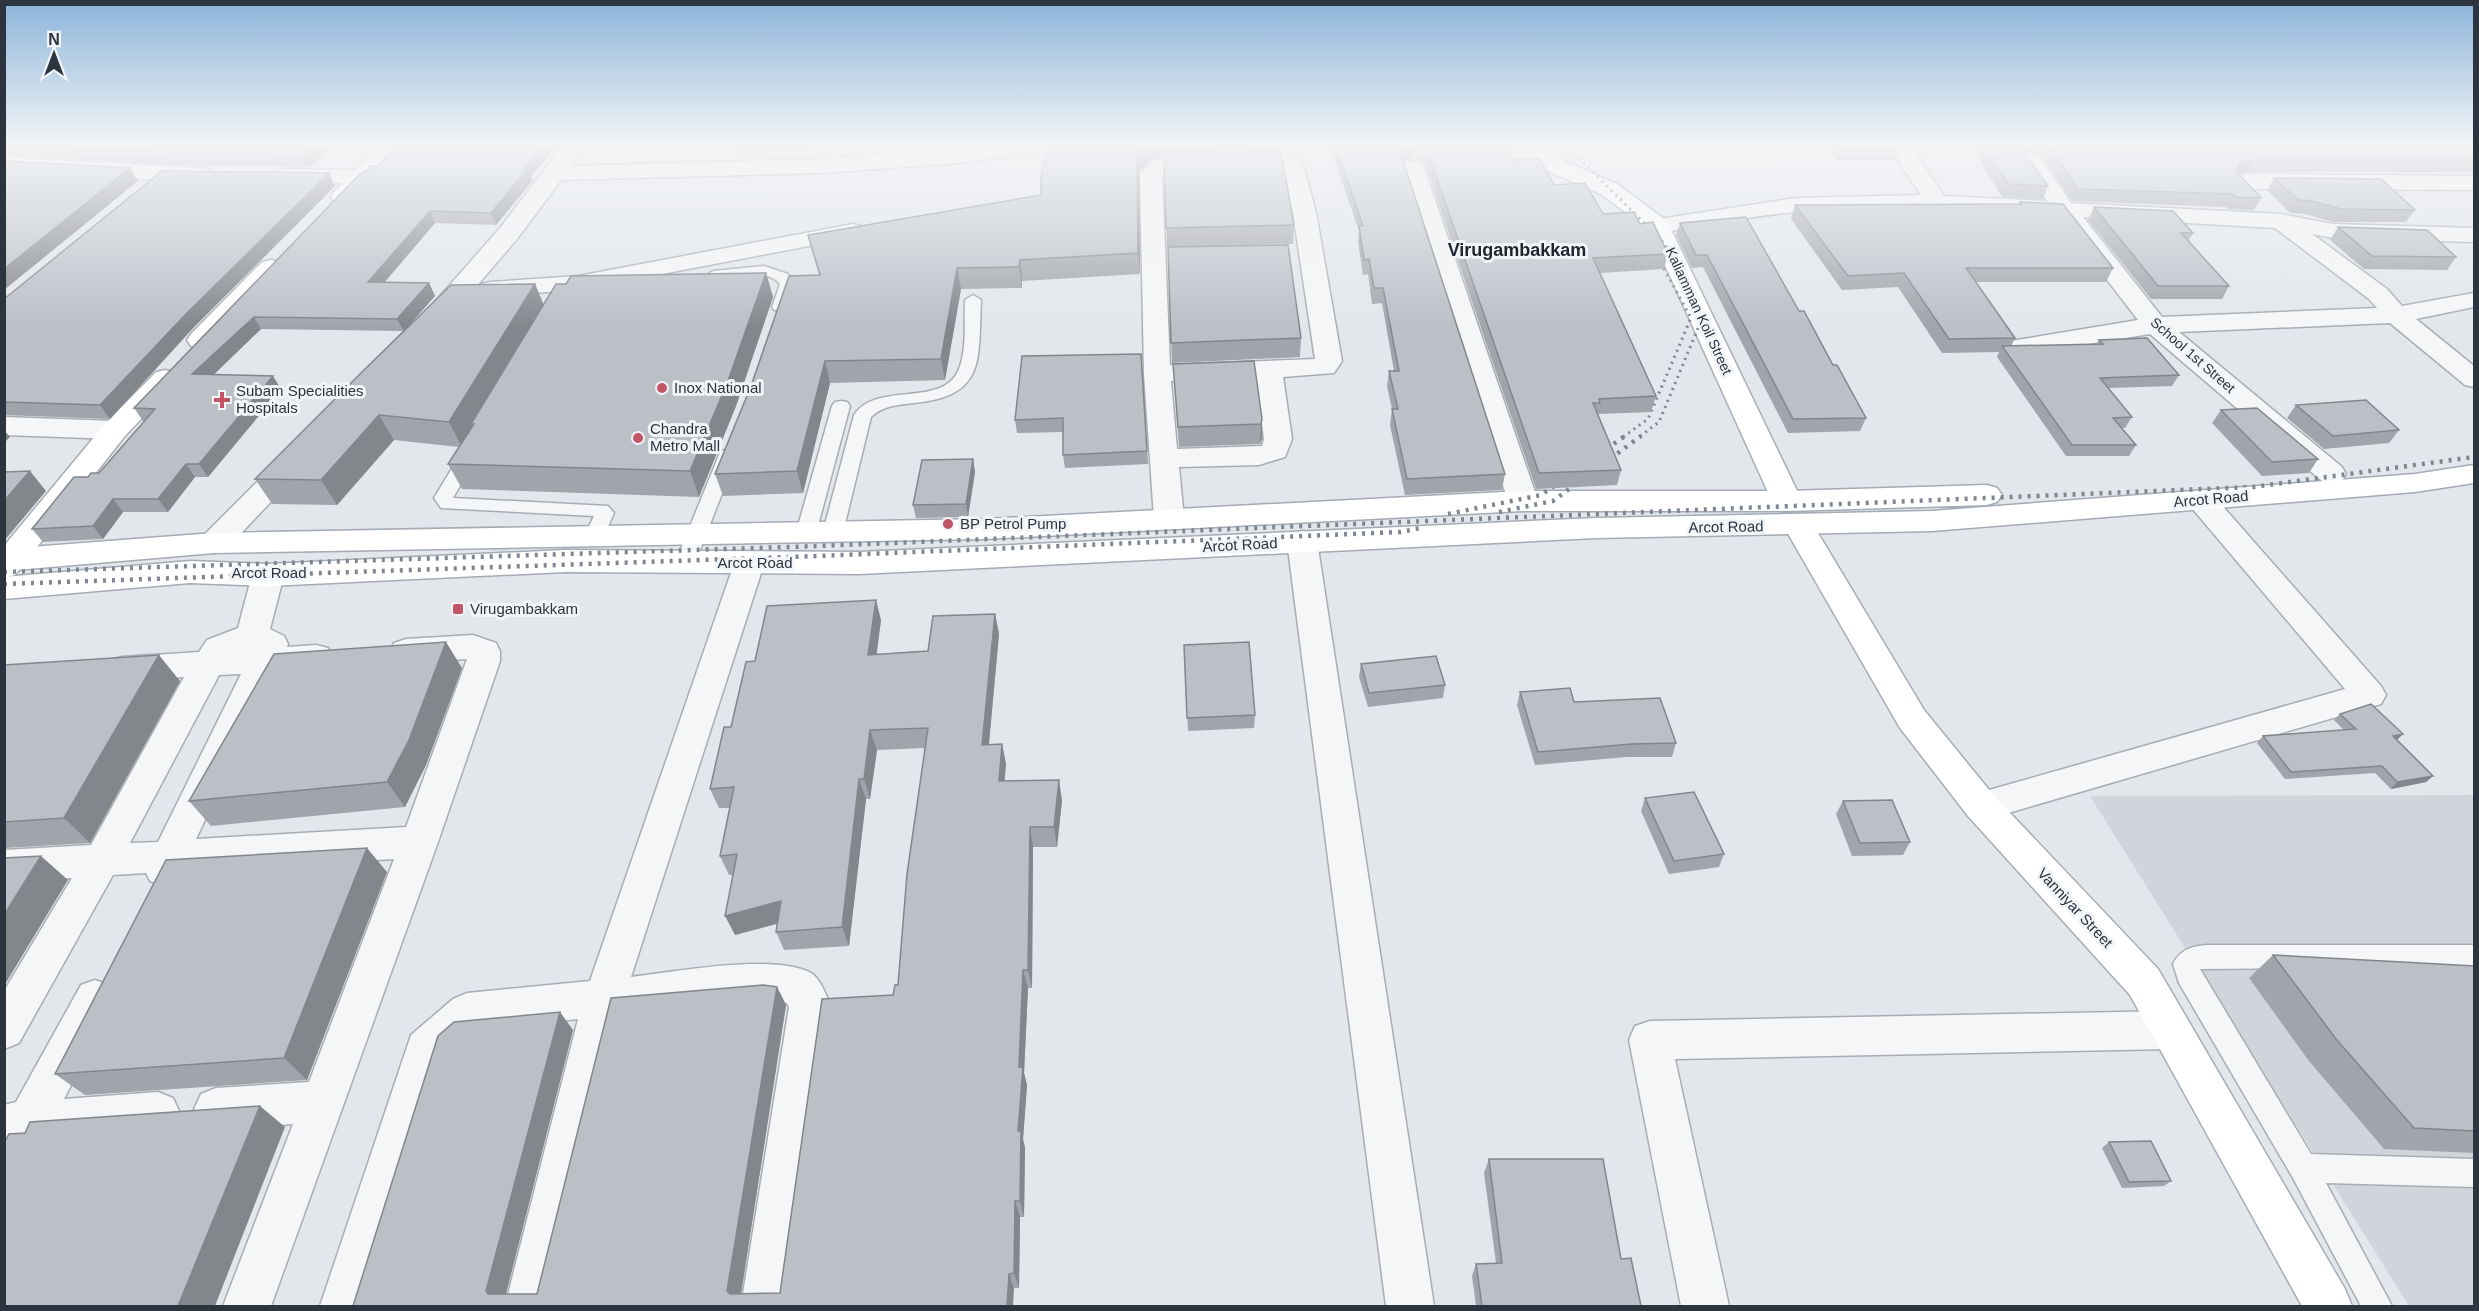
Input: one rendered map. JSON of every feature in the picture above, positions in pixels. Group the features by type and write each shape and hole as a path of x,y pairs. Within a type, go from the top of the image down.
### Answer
{"main road":[{"path":"329,210 334,205"},
{"name":"Kaliamman Koil Street","path":"1631,205 1659,226 1793,513"},
{"path":"6,569 115,430 286,252"},
{"name":"Arcot Road","path":"2086,499 2332,474 2475,452"},
{"name":"Arcot Road","path":"6,569 214,543 594,537 689,549 749,564 870,562 1596,528 1793,513 1957,497 2201,500 2415,483 2475,474"},
{"name":"Arcot Road","path":"6,569 268,575 565,561 689,549 819,532 984,529 1523,501 1793,513"},
{"name":"Vanniyar Street","path":"1793,513 1912,719 1981,806 2144,982 2328,1306"}],"street":[{"path":"420,333 461,291 529,205"},
{"path":"1154,205 1164,257 1157,374 1169,518"},
{"path":"1157,374 1325,368 1329,362 1301,254 1299,205"},
{"path":"1425,205 1523,501"},
{"path":"1659,226 1795,205"},
{"path":"1983,205 2281,221 2332,231 2464,234 2475,252"},
{"name":"School 1st Street","path":"2062,205 2155,325 2332,474"},
{"path":"2266,205 2281,221 2378,294 2396,315 2475,379"},
{"path":"461,291 578,283 877,227"},
{"path":"2020,347 2155,325 2396,315 2475,300"},
{"path":"1164,458 1258,456 1275,451 1278,439 1269,371"},
{"path":"4,426 115,430"},
{"path":"214,543 313,442"},
{"path":"1981,806 2369,694 2201,500"},
{"path":"1302,541 1410,1306"},
{"path":"529,1306 604,998 749,564"},
{"path":"149,896 171,855 258,648 268,575"},
{"path":"247,1306 419,842 483,661 483,651 473,647 381,653"},
{"path":"4,1030 102,860 219,648 258,648 346,655"},
{"path":"93,672 209,663"},
{"path":"4,866 419,842"},
{"path":"4,1168 17,1122 111,968"},
{"path":"344,1306 426,1049 467,1012 748,983 775,983 799,987 810,1004 765,1306"},
{"path":"1705,1306 1650,1040 2170,1030"},
{"path":"17,1122 321,1102"}],"lane":[{"path":"561,300 574,294 756,271 768,272 785,279 788,284 773,329"},
{"path":"819,532 863,415 873,406 881,403 917,399 941,393 956,384 967,370 973,300"},
{"path":"819,532 841,406"},
{"path":"689,549 734,439"},
{"path":"477,441 443,498 448,504 601,510 604,513 594,537"},
{"path":"2377,1306 2303,1168 2188,975 2186,964 2196,957 2208,956 2475,956"},
{"path":"2303,1168 2475,1173"}],"shaded area":[{"path":"2474,795 2474,1306 2409,1306 2090,796"}],"building":[{"path":"4,205 84,205 4,269"},
{"path":"120,205 296,205 186,314 100,405 4,402 4,299"},
{"path":"330,205 497,205 491,213 430,211 368,282 429,283 397,319 254,317 192,374 273,376 199,464 186,464 158,499 113,499 93,526 32,529 74,477 88,477 91,473 99,473 155,409 134,408"},
{"path":"982,205 1138,205 1138,253 1020,260 1019,267 957,268 941,359 825,361 797,471 715,474 751,386 789,276 820,275 808,235"},
{"path":"1165,205 1290,205 1294,225 1166,228"},
{"path":"1356,205 1418,205 1505,474 1407,479 1392,409 1398,409 1389,371 1399,371 1383,288 1374,288 1369,259 1364,260 1359,226 1363,226"},
{"path":"1446,205 1598,205 1603,214 1634,212 1640,224 1653,222 1668,254 1593,258 1656,396 1599,399 1600,403 1593,403 1621,470 1539,473"},
{"path":"1795,205 2064,205 2113,268 1966,268 2015,338 1949,339 1904,273 1848,276"},
{"path":"2327,205 2410,205 2415,210 2341,209"},
{"path":"2094,207 2173,211 2193,233 2181,233 2229,286 2158,286"},
{"path":"1746,217 1799,311 1804,311 1833,365 1837,365 1866,418 1793,419 1707,255 1696,255 1680,223"},
{"path":"2338,227 2427,230 2456,257 2372,256"},
{"path":"1288,245 1301,338 1171,343 1168,247"},
{"path":"766,273 728,381 690,471 448,464 556,284 566,284 571,276"},
{"path":"535,284 449,422 379,415 321,480 255,479 451,285"},
{"path":"2147,338 2179,375 2100,378 2132,417 2113,418 2136,445 2072,445 2002,346 2103,344 2099,340"},
{"path":"1141,354 1147,451 1063,455 1063,418 1015,420 1022,356"},
{"path":"1254,361 1261,424 1178,427 1173,364"},
{"path":"2366,400 2399,430 2333,436 2296,405"},
{"path":"2257,408 2318,459 2272,462 2221,410"},
{"path":"973,459 966,504 913,505 922,460"},
{"path":"30,471 4,501 4,472"},
{"path":"876,600 868,655 928,651 933,616 995,614 982,745 1002,744 999,781 1059,780 1054,827 1030,827 1028,970 1023,970 1019,1067 1023,1067 1018,1131 1021,1131 1020,1201 1015,1201 1014,1273 1009,1274 1007,1306 353,1306 438,1036 454,1022 560,1012 486,1291 488,1294 537,1294 611,998 763,985 777,987 727,1291 730,1294 780,1293 822,999 893,995 895,985 898,985 907,874 928,728 870,730 864,779 859,779 842,927 776,932 781,901 725,916 737,854 720,856 734,787 710,789 724,727 731,727 746,662 755,661 767,606"},
{"path":"446,642 409,740 387,782 189,801 274,654"},
{"path":"1249,642 1255,715 1187,718 1184,645"},
{"path":"159,655 64,818 4,822 4,665"},
{"path":"1436,656 1445,685 1369,693 1361,664"},
{"path":"1570,688 1574,702 1660,698 1676,743 1632,744 1538,752 1520,692"},
{"path":"2371,704 2403,734 2393,736 2433,776 2397,782 2382,766 2291,772 2263,736 2356,729 2340,714"},
{"path":"1694,792 1724,854 1674,861 1645,798"},
{"path":"1892,800 1910,842 1860,843 1843,801"},
{"path":"367,848 284,1058 55,1074 166,860"},
{"path":"41,856 4,915 4,858"},
{"path":"2273,955 2475,966 2475,1131 2414,1128 2336,1039"},
{"path":"260,1106 178,1306 4,1306 4,1143 9,1134 25,1133 30,1122"},
{"path":"2151,1141 2171,1181 2129,1182 2109,1142"},
{"path":"1489,1159 1603,1159 1621,1259 1631,1258 1641,1306 1482,1306 1476,1264 1502,1263"}],"railway":[{"path":"1626,205 1665,244 1701,321 1659,422 1639,437"},
{"path":"1623,437 1648,419 1691,318 1656,254"},
{"path":"1599,454 1625,436"},
{"path":"1603,464 1641,436"},
{"path":"4,572 819,546 2253,487 2474,457"},
{"path":"1499,512 1553,501 1584,478"},
{"path":"1448,514 1541,495 1564,479"},
{"path":"4,584 818,556 1401,532 1420,528"}],"place":[{"name":"Inox National","path":"662,388"},
{"name":"Subam Specialities Hospitals","path":"222,400"},
{"name":"Chandra Metro Mall","path":"638,438"},
{"name":"BP Petrol Pump","path":"948,524"},
{"name":"Virugambakkam","path":"458,609"}],"district":[{"name":"Virugambakkam","path":"1517,250"}]}
